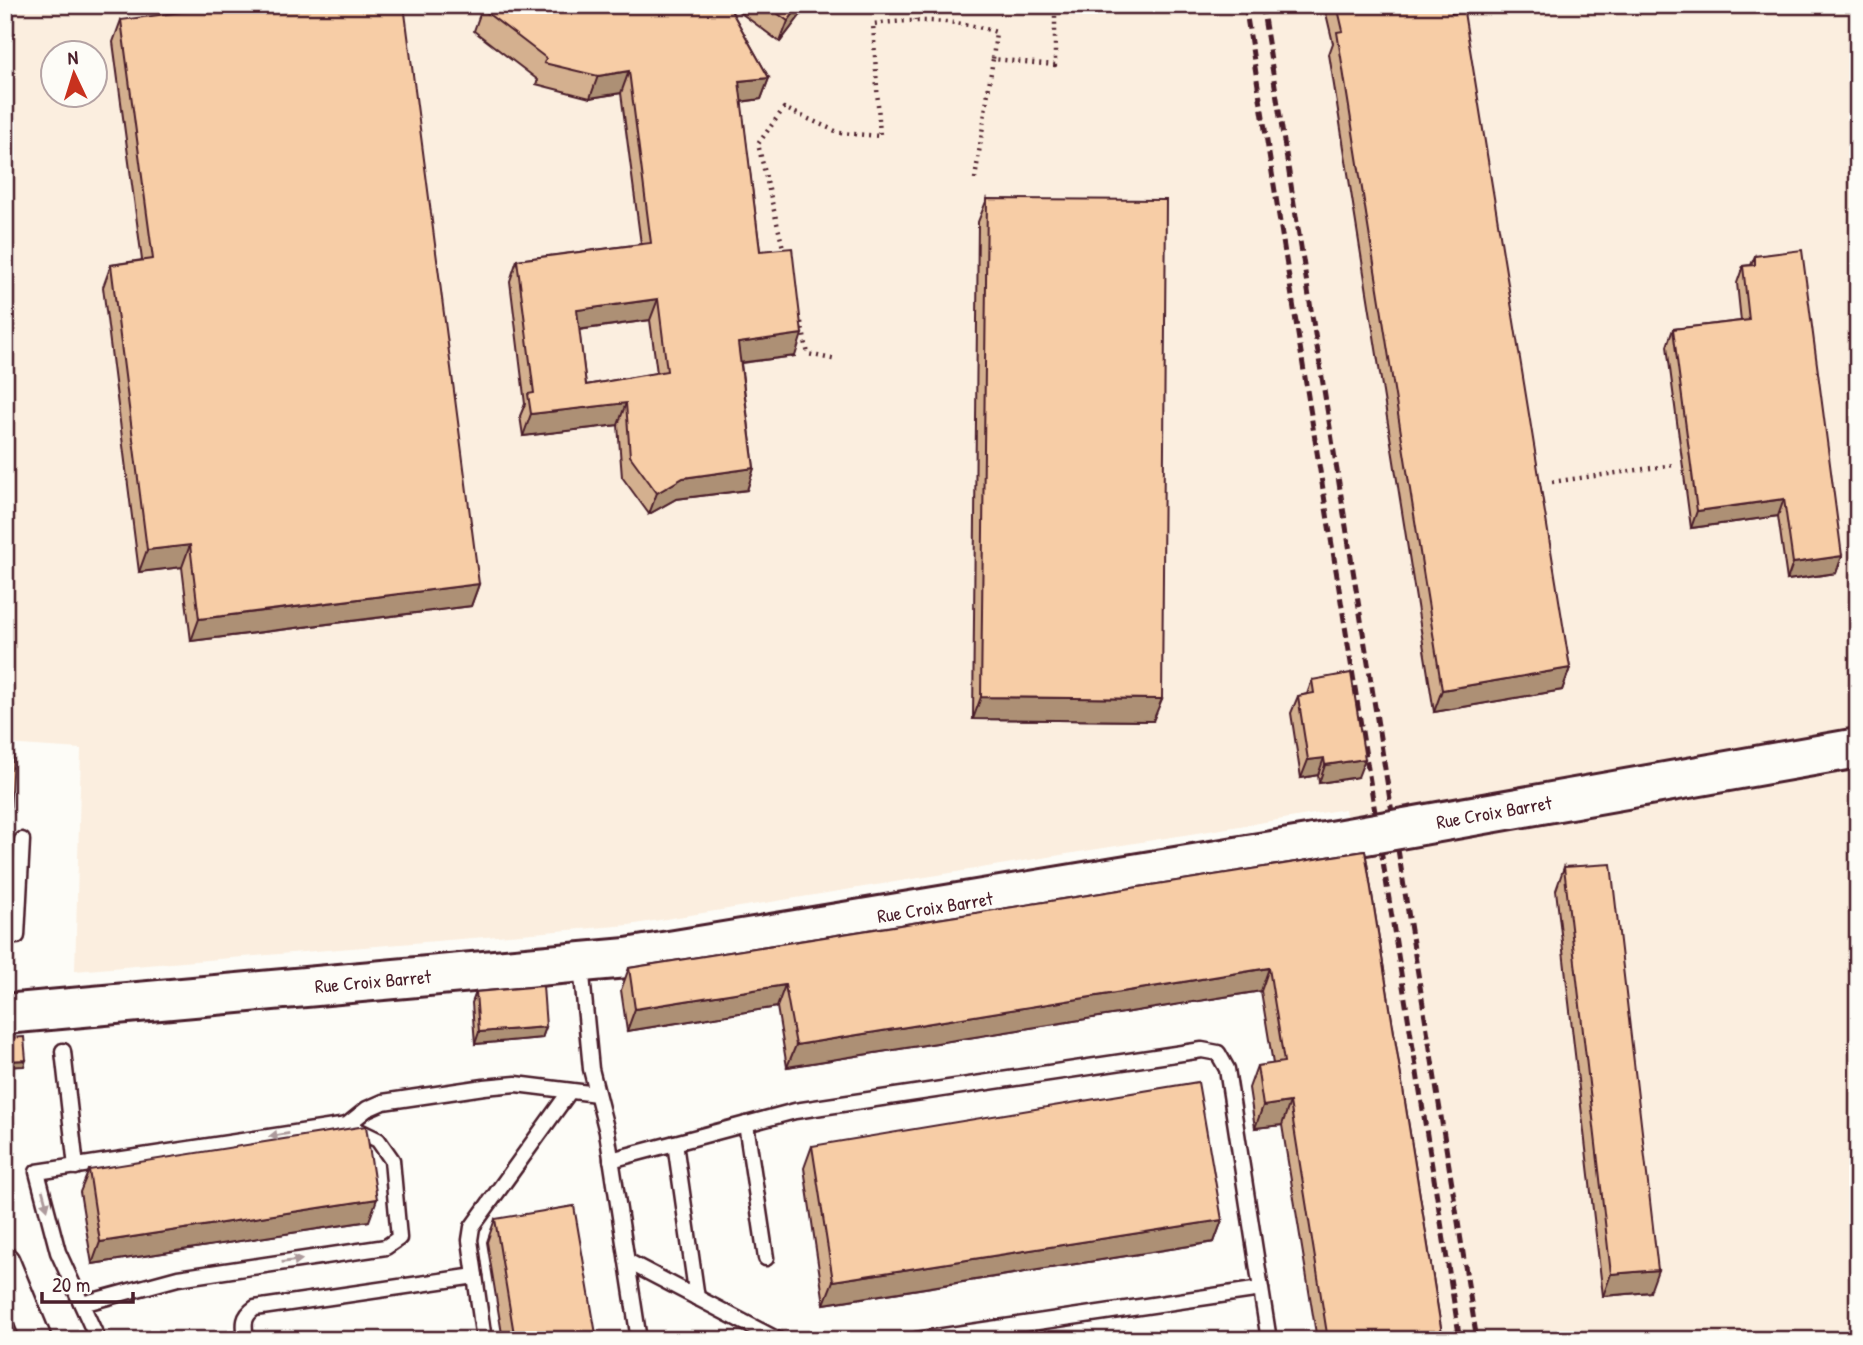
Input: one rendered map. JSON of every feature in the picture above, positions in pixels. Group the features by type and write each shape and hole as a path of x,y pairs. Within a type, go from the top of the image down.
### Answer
{"street":[{"name":"Rue Croix Barret","path":"5,1014 627,958 1314,844 1858,748"},
{"path":"5,1262 37,1340"}],"lane":[{"path":"5,936 17,936 22,840"},
{"path":"581,962 591,1069 611,1160 639,1340"},
{"path":"611,1160 795,1111 1202,1049 1218,1053 1227,1069 1269,1340"},
{"path":"63,1051 76,1167"},
{"path":"98,1340 58,1252 37,1172 346,1125 367,1109 383,1102 516,1084 597,1094"},
{"path":"484,1340 470,1240 477,1217 569,1091"},
{"path":"746,1124 766,1258"},
{"path":"82,1304 178,1278 386,1247 399,1238 400,1221 392,1160 378,1140 346,1125"},
{"path":"675,1143 697,1298"},
{"path":"627,1261 778,1340"},
{"path":"246,1340 244,1324 247,1314 256,1308 475,1276"},
{"path":"915,1340 1261,1289"}],"path":[{"path":"915,5 916,21"},
{"path":"993,59 1055,65 1055,5"},
{"path":"786,262 758,144 784,108 840,134 880,136 873,24 916,21 961,23 996,32 975,179"},
{"path":"799,315 808,354 837,360"},
{"path":"1552,482 1673,465"}],"shaded area":[{"path":"5,5 1858,5 1858,1340 1431,1340 1345,809 629,925 75,971 81,749 5,744"},
{"path":"5,1262 37,1340 5,1340"}],"building":[{"path":"234,5 404,5 479,584 199,619 190,545 147,550 111,265 153,259 121,20"},
{"path":"485,5 728,5 769,78 739,81 760,251 792,248 802,334 738,343 754,468 683,478 657,493 630,456 626,403 531,414 528,394 534,393 517,260 651,243 629,71 598,76 544,63 546,58 482,9","holes":["658,299 667,371 586,385 577,310"]},
{"path":"766,5 800,5 788,21"},
{"path":"1337,5 1451,5 1452,14 1464,12 1570,668 1442,690 1337,32 1343,31"},
{"path":"987,199 1166,200 1162,699 981,697"},
{"path":"1802,250 1842,556 1793,563 1784,499 1697,511 1673,329 1749,320 1743,266 1755,265 1755,256"},
{"path":"1351,673 1365,759 1325,765 1324,758 1308,760 1298,696 1314,693 1312,680"},
{"path":"5,735 14,736 7,873 5,873"},
{"path":"1365,851 1443,1340 1328,1340 1290,1102 1263,1106 1257,1066 1284,1062 1269,968 796,1045 785,985 635,1009 629,968"},
{"path":"1611,864 1658,1270 1611,1274 1564,867"},
{"path":"543,986 546,1027 479,1032 476,992"},
{"path":"24,1037 26,1060 5,1061 5,1038"},
{"path":"1198,1082 1222,1220 833,1281 812,1146"},
{"path":"366,1126 377,1199 100,1242 89,1170"},
{"path":"574,1206 597,1340 515,1340 495,1219"}],"railway":[{"path":"1245,5 1460,1340"},
{"path":"1262,5 1477,1340"}]}
